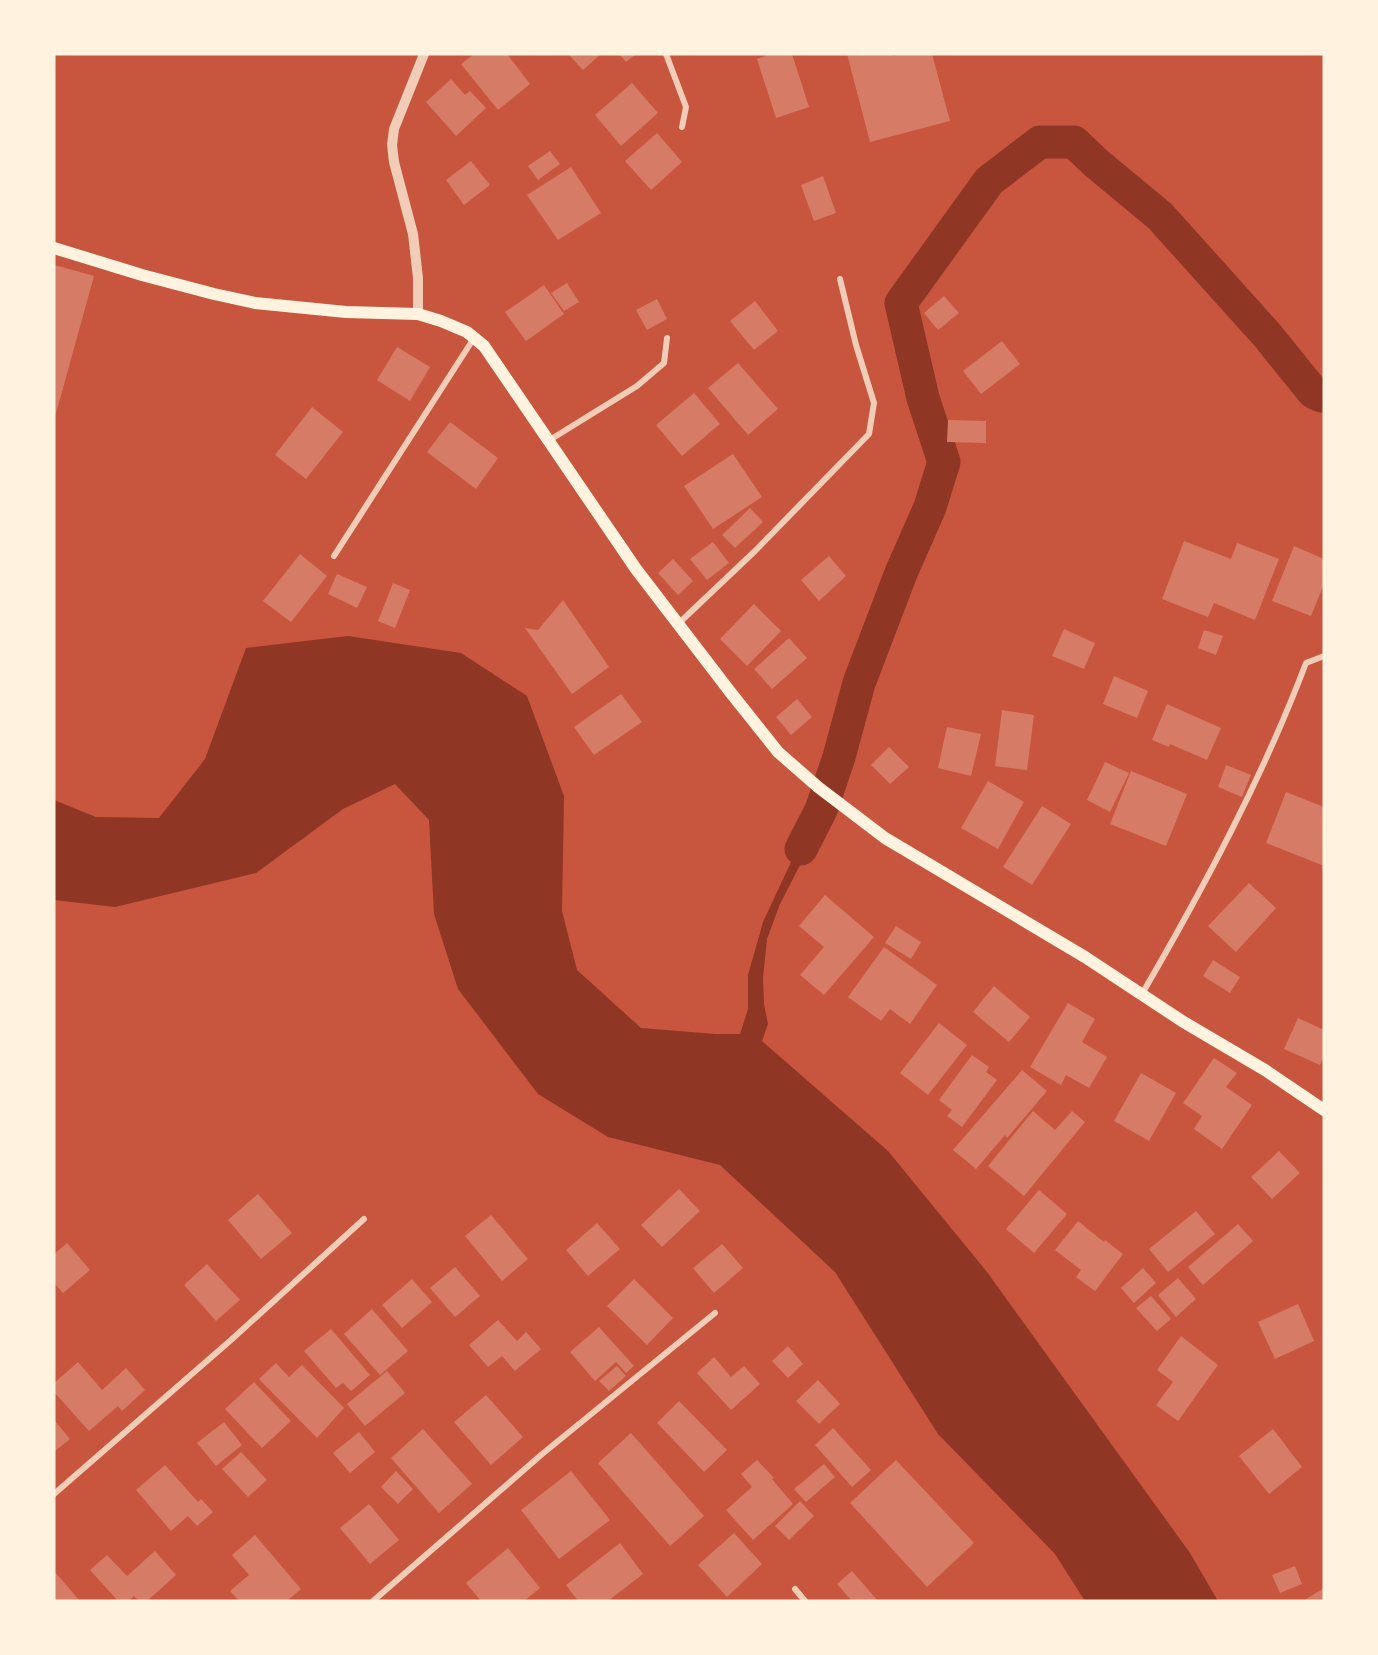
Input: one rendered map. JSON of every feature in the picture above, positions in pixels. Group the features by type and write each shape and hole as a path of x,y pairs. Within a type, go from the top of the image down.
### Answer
{"main road":[{"path":"54,248 142,275 255,303 346,312 418,314 467,332 484,346 636,569 778,752 818,787 885,838 1075,951 1182,1021 1266,1070 1324,1110"}],"street":[{"path":"418,314 418,278 413,234 394,162 392,145 394,129 424,54"},
{"path":"666,54 686,107 682,127"},
{"path":"678,624 755,551 869,434 874,403 856,345 840,279"},
{"path":"334,556 474,338"},
{"path":"548,441 637,386 664,363 667,338"},
{"path":"1141,994 1219,857 1257,780 1306,663 1324,656"},
{"path":"54,1494 231,1340 364,1219"},
{"path":"373,1601 541,1455 715,1313"},
{"path":"795,1589 805,1601"}],"shaded area":[{"path":"348,636 461,653 527,696 564,796 562,911 577,970 641,1028 740,1034 748,1009 748,975 763,922 815,807 827,813 780,904 767,939 763,978 764,1004 768,1024 762,1041 888,1151 987,1272 1190,1553 1218,1601 1085,1601 1055,1554 938,1434 835,1272 720,1165 608,1137 538,1094 458,989 434,914 429,820 395,784 343,809 256,873 115,907 54,900 54,800 96,817 159,818 205,759 246,648"}],"building":[{"path":"474,54 507,54 530,84 498,110 461,64"},
{"path":"568,54 601,54 583,70"},
{"path":"619,54 636,54 626,62"},
{"path":"771,54 792,54 809,107 776,118 757,59"},
{"path":"847,54 892,54 893,56 932,54 950,121 870,142"},
{"path":"451,79 465,95 470,91 486,108 456,136 426,102"},
{"path":"632,83 658,113 621,146 595,115"},
{"path":"657,133 682,162 651,190 625,161"},
{"path":"550,151 560,164 538,180 528,166"},
{"path":"471,161 490,185 464,205 446,180"},
{"path":"571,167 601,213 558,240 527,195"},
{"path":"823,176 836,213 814,221 801,185"},
{"path":"55,265 94,276 55,417 54,270"},
{"path":"567,283 579,302 564,311 551,293"},
{"path":"544,285 564,314 526,341 505,312"},
{"path":"944,296 959,313 938,330 924,313"},
{"path":"657,299 667,319 647,330 636,310"},
{"path":"755,301 778,331 754,350 730,321"},
{"path":"1002,341 1020,364 981,394 963,371"},
{"path":"397,347 430,367 410,401 377,380"},
{"path":"738,363 778,409 748,435 708,388"},
{"path":"694,393 720,424 682,456 656,425"},
{"path":"312,407 343,432 306,479 275,455"},
{"path":"948,420 986,421 986,443 947,442"},
{"path":"450,422 498,458 476,489 427,452"},
{"path":"733,454 762,497 713,529 684,486"},
{"path":"750,508 763,522 735,548 722,535"},
{"path":"1184,541 1231,559 1237,543 1279,559 1255,620 1214,603 1208,617 1162,599"},
{"path":"713,542 729,563 707,580 690,559"},
{"path":"1294,546 1324,559 1324,584 1311,616 1272,601"},
{"path":"300,554 327,576 291,622 263,601"},
{"path":"829,556 846,576 819,601 801,580"},
{"path":"673,559 693,581 678,595 658,573"},
{"path":"337,574 367,587 357,608 328,594"},
{"path":"393,583 410,590 395,628 378,621"},
{"path":"563,600 609,667 572,694 525,628 538,630"},
{"path":"754,604 781,631 747,666 720,639"},
{"path":"1064,629 1095,643 1084,669 1052,656"},
{"path":"1204,630 1223,636 1216,655 1198,648"},
{"path":"789,638 807,658 772,689 754,669"},
{"path":"1114,676 1148,691 1137,718 1103,704"},
{"path":"621,694 642,722 594,755 574,727"},
{"path":"797,699 812,717 791,735 776,717"},
{"path":"1167,704 1221,728 1207,760 1170,744 1169,747 1152,740"},
{"path":"1002,710 1034,715 1027,770 995,766"},
{"path":"947,727 981,734 971,776 938,768"},
{"path":"889,747 909,767 890,784 871,765"},
{"path":"1105,762 1129,773 1110,812 1087,800"},
{"path":"1226,765 1251,775 1242,797 1218,787"},
{"path":"1131,771 1187,794 1166,846 1110,824"},
{"path":"988,781 1024,802 998,849 961,828"},
{"path":"1286,792 1324,807 1324,866 1266,843"},
{"path":"1042,806 1071,824 1032,885 1003,867"},
{"path":"1249,883 1276,908 1236,952 1208,926"},
{"path":"825,895 874,937 824,995 800,975 824,947 799,926"},
{"path":"896,926 921,942 911,959 885,943"},
{"path":"884,947 937,985 910,1024 890,1009 881,1021 848,997"},
{"path":"1213,960 1240,977 1230,993 1203,976"},
{"path":"994,986 1030,1017 1009,1042 973,1012"},
{"path":"1068,1003 1095,1019 1082,1042 1107,1057 1089,1088 1066,1075 1061,1085 1030,1067"},
{"path":"1298,1018 1324,1030 1324,1056 1320,1065 1284,1049"},
{"path":"939,1023 967,1045 928,1095 900,1073"},
{"path":"972,1055 989,1067 986,1072 997,1080 962,1127 947,1116 952,1110 939,1100"},
{"path":"1214,1058 1237,1073 1226,1087 1252,1105 1222,1149 1194,1129 1202,1116 1183,1103"},
{"path":"1022,1070 1047,1091 1007,1138 1005,1135 976,1169 953,1150"},
{"path":"1141,1073 1176,1093 1149,1141 1114,1121"},
{"path":"1033,1111 1055,1130 1072,1111 1085,1122 1024,1196 988,1166"},
{"path":"1279,1151 1300,1173 1272,1199 1251,1177"},
{"path":"679,1189 700,1211 662,1247 641,1225"},
{"path":"1039,1190 1067,1214 1034,1253 1006,1229"},
{"path":"258,1194 292,1233 261,1259 228,1220"},
{"path":"1196,1211 1215,1234 1168,1272 1149,1249"},
{"path":"491,1215 528,1259 502,1281 465,1236"},
{"path":"1078,1221 1123,1254 1095,1291 1076,1277 1081,1270 1055,1250"},
{"path":"597,1223 620,1249 588,1276 566,1250"},
{"path":"1238,1224 1253,1241 1203,1285 1188,1267"},
{"path":"67,1243 90,1270 63,1293 54,1283 54,1254"},
{"path":"722,1244 743,1268 714,1293 693,1268"},
{"path":"207,1264 240,1300 216,1321 184,1285"},
{"path":"455,1267 480,1296 455,1317 430,1288"},
{"path":"1143,1268 1156,1283 1134,1303 1121,1288"},
{"path":"1178,1278 1196,1299 1176,1317 1158,1295"},
{"path":"412,1279 432,1302 402,1328 382,1305"},
{"path":"634,1279 673,1318 647,1345 607,1306"},
{"path":"1151,1296 1171,1319 1157,1331 1136,1308"},
{"path":"1298,1304 1314,1341 1275,1359 1258,1322"},
{"path":"372,1309 408,1351 380,1375 344,1334"},
{"path":"498,1320 517,1341 526,1332 541,1349 515,1371 502,1356 488,1367 469,1345"},
{"path":"599,1327 634,1366 626,1373 616,1362 595,1381 570,1352"},
{"path":"331,1329 370,1375 351,1391 343,1383 336,1388 304,1351"},
{"path":"1181,1336 1218,1365 1178,1421 1156,1405 1173,1382 1157,1370"},
{"path":"788,1346 803,1364 788,1378 772,1361"},
{"path":"714,1357 731,1377 744,1366 760,1384 731,1410 697,1373"},
{"path":"78,1362 102,1390 126,1368 145,1390 122,1411 118,1406 89,1431 54,1392 54,1383"},
{"path":"276,1363 289,1377 302,1365 344,1408 317,1438 259,1379"},
{"path":"617,1366 626,1376 609,1391 599,1381"},
{"path":"387,1371 405,1393 365,1426 347,1404"},
{"path":"818,1380 840,1404 819,1424 796,1401"},
{"path":"254,1382 291,1421 262,1448 225,1409"},
{"path":"486,1395 523,1437 491,1465 454,1422"},
{"path":"679,1401 727,1450 704,1472 657,1423"},
{"path":"54,1420 70,1439 54,1452"},
{"path":"224,1422 242,1445 216,1466 197,1443"},
{"path":"833,1428 871,1470 852,1487 815,1445"},
{"path":"423,1429 472,1484 439,1513 391,1458"},
{"path":"1273,1429 1302,1467 1269,1494 1239,1456"},
{"path":"359,1432 375,1452 350,1473 333,1453"},
{"path":"631,1433 704,1516 670,1546 598,1463"},
{"path":"241,1452 267,1480 248,1497 222,1469"},
{"path":"757,1460 793,1504 753,1540 726,1510 752,1487 741,1474"},
{"path":"896,1460 974,1543 927,1587 850,1503"},
{"path":"824,1464 835,1477 806,1502 794,1489"},
{"path":"165,1465 198,1502 201,1499 213,1512 197,1526 188,1516 171,1531 136,1490"},
{"path":"396,1471 413,1489 398,1504 381,1487"},
{"path":"571,1471 610,1520 559,1559 521,1510"},
{"path":"800,1501 814,1516 789,1540 775,1526"},
{"path":"369,1504 399,1540 370,1564 340,1528"},
{"path":"734,1533 762,1564 727,1597 698,1565"},
{"path":"255,1535 301,1589 287,1601 239,1601 230,1591 249,1575 232,1555"},
{"path":"620,1543 643,1574 608,1601 578,1601 566,1585"},
{"path":"508,1548 540,1588 524,1601 481,1601 466,1583"},
{"path":"155,1551 176,1575 147,1601 139,1601 134,1596 129,1601 118,1601 90,1570 107,1555 127,1576"},
{"path":"1295,1566 1302,1584 1280,1593 1272,1575"},
{"path":"54,1571 80,1601 54,1601"},
{"path":"852,1571 878,1601 852,1601 837,1584"},
{"path":"1324,1588 1324,1601 1303,1601"}],"waterway":[{"path":"801,849 821,810 839,757 859,683 901,573 930,507 944,462 923,398 901,303 989,181 1040,142 1074,142 1160,216 1267,335 1313,392 1324,395"}]}
